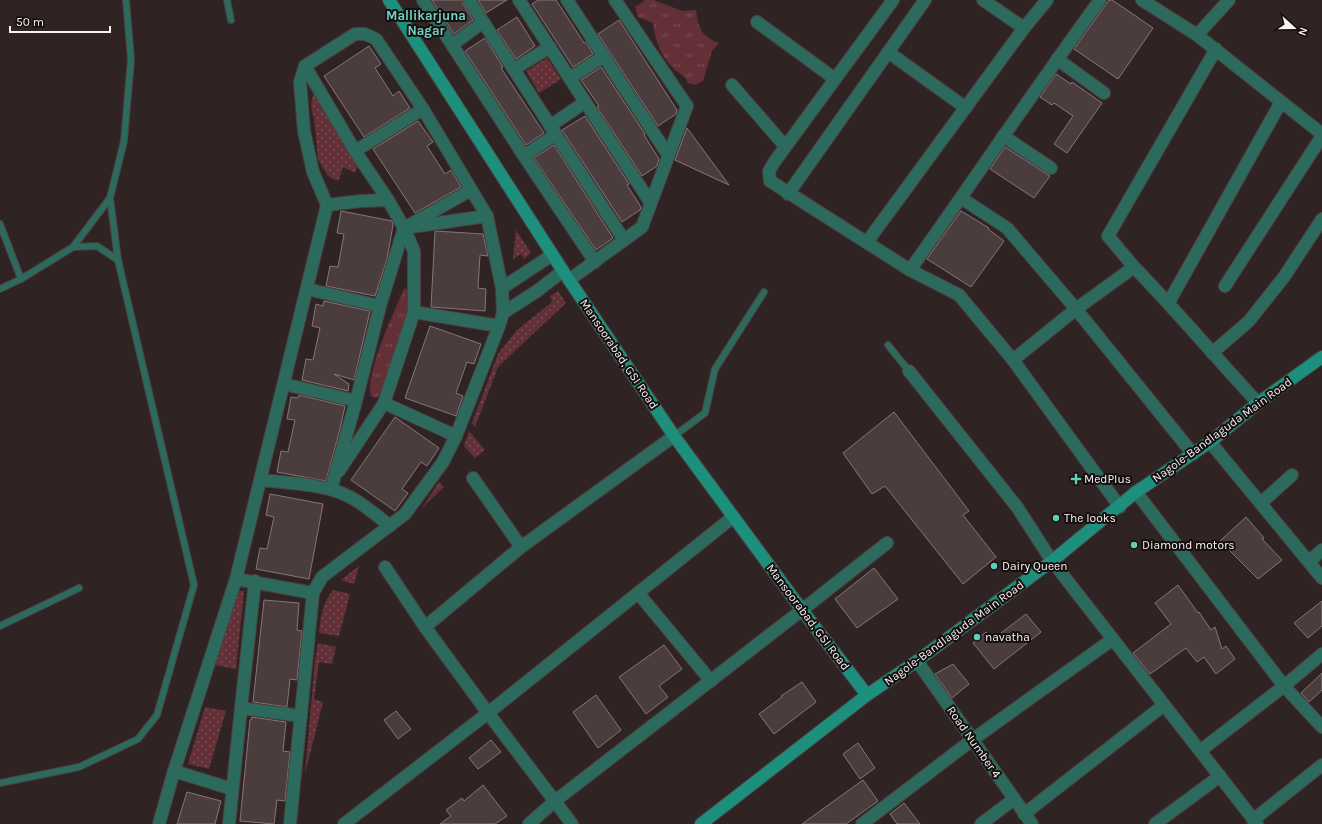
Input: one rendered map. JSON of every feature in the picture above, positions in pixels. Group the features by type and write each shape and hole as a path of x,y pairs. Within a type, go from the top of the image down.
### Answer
{"street":[{"name":"Mansoorabad, GSI Road","path":"389,0 552,255 674,436 802,610 867,695"},
{"path":"423,0 595,262"},
{"path":"469,0 624,240"},
{"path":"519,0 650,202"},
{"path":"567,0 668,155"},
{"path":"503,313 537,291 566,275 595,262 642,227 650,202 687,106 615,0"},
{"path":"893,0 785,146 769,171 770,181 788,194 910,270 959,295 1013,360 1120,507"},
{"path":"788,194 925,0"},
{"path":"983,0 1024,28"},
{"path":"867,242 1024,28 1047,0"},
{"path":"910,270 1057,59 1100,0"},
{"path":"1142,0 1216,49 1322,135 1225,286"},
{"path":"1197,35 1230,0"},
{"path":"452,45 483,22"},
{"path":"757,22 835,79"},
{"path":"159,824 174,770 236,579 327,205 313,172 304,131 300,82 305,66 356,34 365,34 376,40 423,109 487,216 502,288 503,313 456,436 443,462 405,514 322,578 313,593 290,824"},
{"path":"514,69 550,47"},
{"path":"1216,49 1108,236 1134,266 1169,302 1212,353 1258,403"},
{"path":"888,52 966,108"},
{"path":"570,78 604,56"},
{"path":"1057,59 1104,93"},
{"path":"305,66 355,151 388,200 404,228 414,251 414,312 384,403 331,486"},
{"path":"732,85 785,146"},
{"path":"524,156 585,102"},
{"path":"1169,302 1281,102"},
{"path":"355,151 423,109"},
{"path":"1003,136 1051,168"},
{"path":"331,486 356,401 380,306 404,228 471,190"},
{"path":"961,198 1007,228 1076,309 1193,454"},
{"path":"327,205 361,201 388,200"},
{"path":"404,228 487,216"},
{"path":"1212,353 1249,321 1284,277 1322,219"},
{"path":"502,288 552,255"},
{"path":"1013,360 1076,309 1134,266"},
{"path":"307,289 380,306"},
{"path":"414,312 499,326"},
{"name":"Nagole-Bandlaguda Main Road","path":"705,823 867,695 917,661 1052,561 1094,526 1120,507 1136,492 1210,442 1258,403 1322,357"},
{"path":"909,371 1018,507 1052,561 1255,822 1322,765"},
{"path":"284,384 356,401"},
{"path":"384,403 456,436"},
{"path":"425,627 521,547 674,436"},
{"path":"1210,442 1322,578"},
{"path":"1261,503 1292,475"},
{"path":"473,478 521,547"},
{"path":"261,480 331,486 350,496 371,510 390,526"},
{"path":"1136,492 1284,686 1322,727"},
{"path":"344,824 357,820 733,517"},
{"path":"529,824 555,801 887,543"},
{"path":"1309,562 1322,550"},
{"path":"385,567 425,627 572,824"},
{"path":"236,579 313,593"},
{"path":"229,824 255,582"},
{"path":"638,593 711,681"},
{"path":"862,824 972,740 1113,639"},
{"path":"1200,751 1284,686 1322,654"},
{"name":"Road Number 4","path":"917,661 1032,824"},
{"path":"1024,814 1164,705"},
{"path":"241,708 301,716"},
{"path":"174,770 232,789"},
{"path":"1155,824 1220,776"},
{"path":"981,824 1014,799"}],"lane":[{"path":"0,783 79,767 138,739 157,715 194,585 118,260 110,198 124,141 131,59 126,0"},
{"path":"227,0 231,20"},
{"path":"0,289 20,279 73,247 110,198"},
{"path":"0,224 20,279"},
{"path":"73,247 97,246 118,260"},
{"path":"674,436 705,413 715,368 764,292"},
{"path":"888,344 909,371"},
{"path":"0,626 79,588"}],"green space":[{"path":"645,0 654,0 682,11 696,10 699,27 704,34 719,43 712,51 703,81 695,85 688,83 684,77 666,60 657,42 653,23 638,17 635,5 637,6"},
{"path":"547,58 561,79 539,93 526,71"},
{"path":"315,88 362,156 355,173 343,167 339,180 335,180 328,176 318,159 314,117 311,106"},
{"path":"516,230 531,253 524,259 521,254 513,259"},
{"path":"412,287 414,295 383,391 376,398 371,396 370,386 376,358 404,289"},
{"path":"558,291 566,303 498,367 475,427 472,423 498,354 517,330 552,302 550,296"},
{"path":"469,431 485,450 475,458 464,446"},
{"path":"439,482 444,487 422,508"},
{"path":"359,566 354,584 341,580"},
{"path":"333,590 350,594 339,636 319,633 320,621 326,600"},
{"path":"238,591 244,591 236,669 215,665"},
{"path":"318,643 336,647 332,664 319,662 314,699 323,702 305,774 315,661"},
{"path":"205,707 226,711 209,769 188,764"}],"building":[{"path":"432,0 462,0 473,20 454,34"},
{"path":"478,0 507,0 486,13"},
{"path":"538,0 556,0 584,43 586,42 593,54 573,67 532,4"},
{"path":"1109,0 1112,0 1153,28 1118,79 1074,49"},
{"path":"517,17 535,46 516,59 497,30"},
{"path":"619,20 677,110 676,114 658,126 598,34"},
{"path":"485,38 503,67 501,68 544,133 526,145 465,51"},
{"path":"369,46 381,64 375,68 393,96 399,91 410,108 364,137 324,76"},
{"path":"601,67 645,134 644,135 659,159 657,166 642,176 597,107 599,106 581,80"},
{"path":"1056,74 1071,84 1072,82 1102,103 1067,153 1054,144 1073,116 1054,103 1052,105 1040,97"},
{"path":"585,116 629,184 627,185 641,207 640,210 622,222 562,130"},
{"path":"418,121 433,142 427,146 445,174 451,170 461,187 415,213 373,149"},
{"path":"687,128 729,185 675,160"},
{"path":"554,145 613,238 596,250 534,158"},
{"path":"1005,147 1050,176 1034,198 990,169"},
{"path":"341,211 392,221 393,225 387,259 375,296 326,286 330,266 338,267 344,234 337,233"},
{"path":"961,211 989,228 988,229 1004,241 971,287 927,259"},
{"path":"435,231 483,234 488,256 480,255 478,288 486,289 485,311 431,307"},
{"path":"324,301 370,311 354,380 334,374 349,384 348,391 302,380 306,359 313,360 320,328 312,326 316,304 323,306"},
{"path":"430,326 481,344 474,364 467,362 456,393 463,396 456,416 405,398"},
{"path":"299,395 345,406 326,481 277,472 281,451 288,452 295,420 287,419 291,397 298,398"},
{"path":"894,412 969,511 963,515 996,557 963,584 885,486 872,494 843,453"},
{"path":"395,417 439,448 427,466 421,462 402,489 408,493 395,511 351,480"},
{"path":"270,494 323,504 309,579 256,569 260,548 267,549 274,517 266,515"},
{"path":"1246,517 1264,538 1262,539 1282,560 1258,579 1220,541"},
{"path":"874,568 898,599 857,628 835,599"},
{"path":"1178,585 1211,630 1215,627 1222,649 1226,646 1235,659 1216,674 1204,657 1197,662 1186,648 1150,674 1133,653 1171,624 1155,603"},
{"path":"264,600 299,603 297,630 302,631 297,680 290,679 287,707 253,702"},
{"path":"1322,601 1322,626 1308,638 1294,623"},
{"path":"1026,614 1041,632 994,669 973,643 986,632 992,640"},
{"path":"664,645 682,669 659,686 668,697 646,714 619,677"},
{"path":"953,664 969,684 952,698 935,674"},
{"path":"1322,673 1322,690 1309,702 1301,693"},
{"path":"802,682 816,702 774,734 759,714 782,697 781,696"},
{"path":"596,695 621,730 598,748 573,712"},
{"path":"396,711 411,729 398,739 384,720"},
{"path":"252,717 286,722 283,751 290,752 285,801 277,800 274,824 240,821 250,720"},
{"path":"491,740 501,752 478,769 469,758"},
{"path":"858,743 875,768 860,779 843,754"},
{"path":"863,780 878,801 846,824 802,824"},
{"path":"483,785 507,816 495,824 440,824 451,816 446,810 462,798 464,801"},
{"path":"187,792 221,801 215,824 177,824"},
{"path":"904,803 920,824 897,824 890,814"}],"place":[{"name":"MedPlus","path":"1076,479"},
{"name":"The looks","path":"1056,518"},
{"name":"Diamond motors","path":"1134,545"},
{"name":"Dairy Queen","path":"994,566"},
{"name":"navatha","path":"977,637"}],"district":[{"name":"Mallikarjuna Nagar","path":"426,22"}]}
